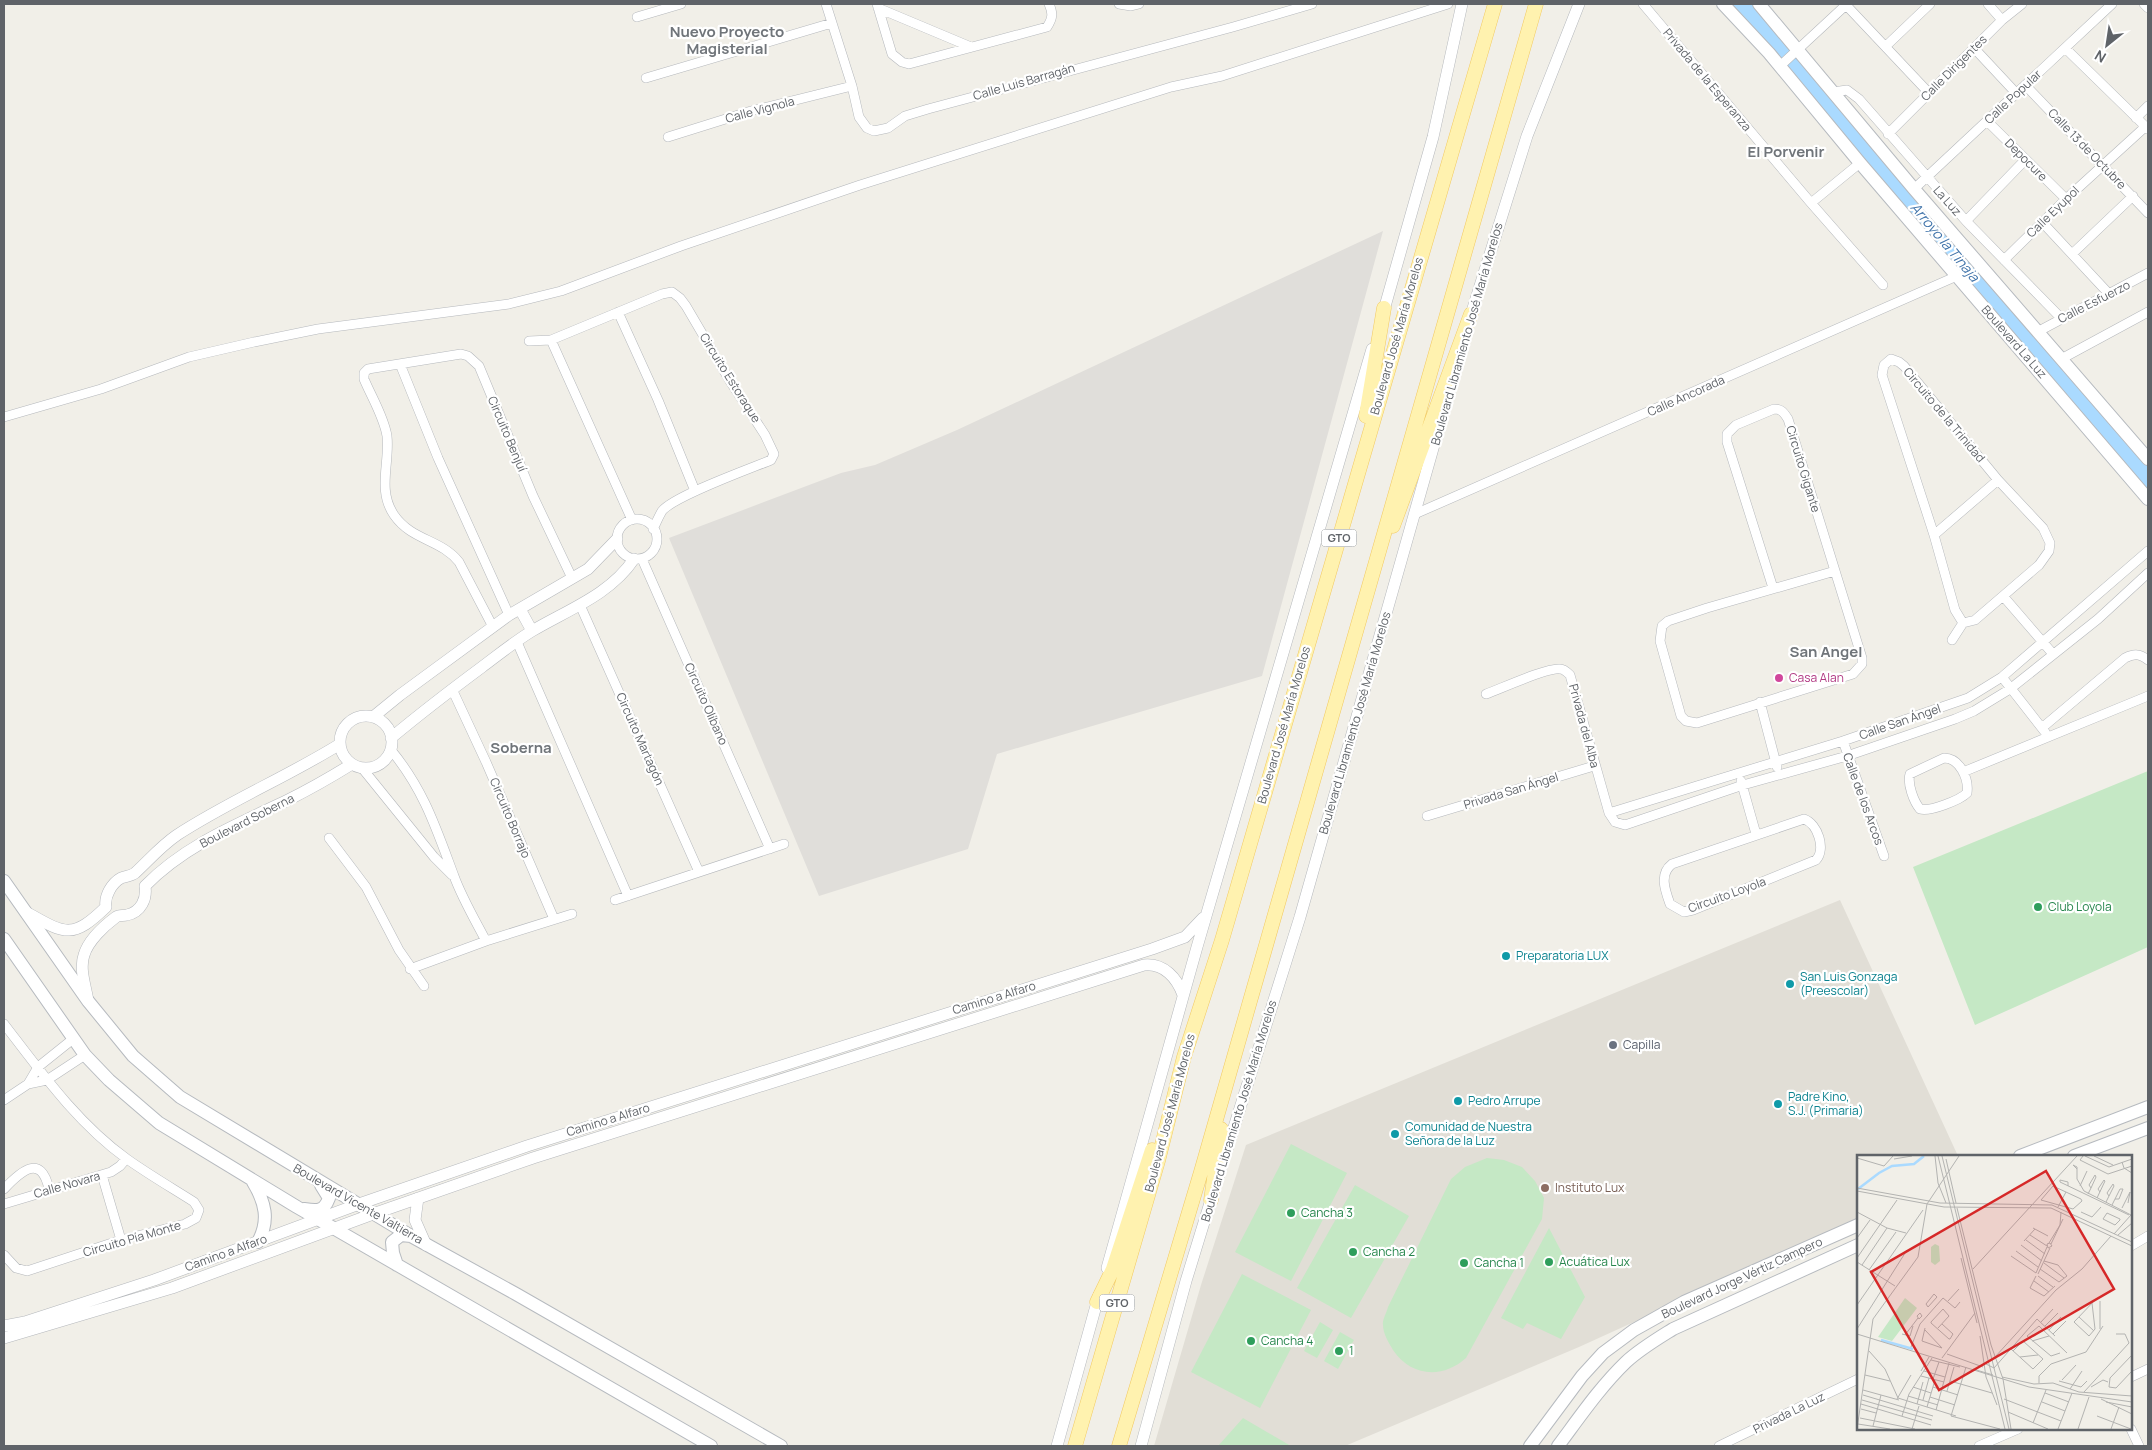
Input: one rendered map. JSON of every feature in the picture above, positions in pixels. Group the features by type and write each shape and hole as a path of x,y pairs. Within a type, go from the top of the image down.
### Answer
{"main road":[{"name":"Boulevard José María Morelos","path":"1075,1446 1158,1161 1184,1057 1222,940 1495,4"},
{"path":"1119,1446 1228,1079 1536,4"},
{"name":"Boulevard La Luz","path":"1723,4 1782,64 1860,164 2148,499"},
{"name":"Boulevard La Luz","path":"1759,4 1796,52 1833,92 1914,189 2148,459"},
{"path":"1356,478 1384,308"},
{"path":"1379,548 1398,516 1471,314"},
{"name":"Boulevard Vicente Valtierra","path":"4,881 88,1002 133,1056 180,1097 426,1245 516,1294 781,1446"},
{"path":"4,939 85,1054 109,1080 159,1123 297,1207 711,1446"},
{"path":"1097,1302 1113,1269 1166,1105 1184,1057"},
{"path":"1211,1200 1228,1079"},
{"path":"2023,1155 2148,1107"},
{"path":"2077,1155 2148,1128"},
{"path":"252,1180 265,1207 266,1221 264,1232 258,1242"},
{"path":"297,1207 315,1211 322,1210 326,1206 329,1198 320,1182"},
{"name":"Boulevard Jorge Vértiz Campero","path":"1530,1446 1582,1376 1603,1353 1626,1335 1684,1302 1857,1225"},
{"path":"397,1265 392,1253 392,1242 401,1235 411,1236"},
{"name":"Boulevard Jorge Vértiz Campero","path":"1558,1446 1608,1382 1647,1345 1673,1329 1857,1245"},
{"path":"757,1432 761,1446"}],"street":[{"path":"637,17 681,4"},
{"name":"Calle Luis Barragán","path":"826,4 852,86 859,117 871,130 880,131 888,128 905,116 928,109 1078,67 1233,28 1312,4"},
{"path":"878,6 892,54 902,62 916,62 1047,27 1052,20 1049,4"},
{"path":"1120,4 1131,6 1139,4"},
{"path":"4,417 100,389 189,357 254,342 318,329 509,304 540,297 681,246 860,185 1171,87 1222,76 1448,4"},
{"path":"1057,1446 1207,912 1433,137 1462,4"},
{"name":"Boulevard Libramiento José María Morelos","path":"1141,1446 1186,1281 1300,917 1471,314 1527,136 1579,4"},
{"name":"Privada de la Esperanza","path":"1643,4 1810,203 1883,285"},
{"path":"1782,64 1847,4 1929,92"},
{"path":"1886,46 1930,4"},
{"path":"1988,4 2002,20"},
{"name":"Calle Dirigentes","path":"1888,134 2002,20 2022,4"},
{"name":"Calle Popular","path":"1914,189 2112,4"},
{"path":"2144,4 2148,8"},
{"path":"878,6 971,47"},
{"path":"646,78 832,24"},
{"path":"1974,48 2016,93"},
{"path":"2065,48 2147,128"},
{"name":"Calle 13 de Octubre","path":"2025,85 2148,213"},
{"name":"Calle Vignola","path":"668,137 751,111 852,86"},
{"name":"La Luz","path":"1833,92 1847,90 1854,94 1926,178 2062,319"},
{"path":"2136,118 2148,106"},
{"name":"Depocure","path":"1987,121 2066,200"},
{"name":"Calle Eyupol","path":"2004,260 2042,222 2147,128"},
{"path":"1966,221 2026,160"},
{"path":"1810,203 1860,164"},
{"path":"2072,254 2133,196"},
{"path":"2042,222 2110,295"},
{"name":"Calle Esfuerzo","path":"2039,331 2110,295 2148,273"},
{"name":"Calle Ancorada","path":"1415,514 1957,276"},
{"name":"Circuito Estoraque","path":"529,341 551,340 662,294 672,292 680,298 774,450 771,460 695,491 668,506 662,511 653,529"},
{"path":"618,312 658,400 695,491"},
{"path":"2062,358 2148,312"},
{"path":"551,340 632,520"},
{"name":"Circuito Benjuí","path":"493,627 459,562 452,553 408,531 393,513 387,500 384,472 387,436 364,376 366,370 372,367 461,354 468,356 479,366 533,496 572,578"},
{"name":"Circuito de la Trinidad","path":"1895,360 1904,366 1998,480 2043,528 2050,543 2049,551 2039,565 1975,620 1963,622 1955,610 1934,534 1882,375 1882,370 1887,362 1895,360"},
{"path":"400,364 438,458 509,616"},
{"name":"Circuito Gigante","path":"1772,588 1727,442 1727,434 1736,425 1774,409 1784,412 1788,420 1835,571 1862,658 1858,670 1853,674 1697,723 1686,721 1682,716 1659,634 1662,626 1668,621 1772,588 1835,571"},
{"path":"1934,534 1998,480"},
{"path":"357,766 372,768 380,764 387,758 391,744 452,689 532,631 580,605 627,570 638,559 647,556 655,547 656,534 653,529 644,521 632,520 621,527 617,539 588,569 493,627 400,695 373,718"},
{"path":"617,539 622,552 638,559"},
{"name":"Calle San Ángel","path":"2148,551 1987,688 1952,705 1843,742 1609,813 1615,822 1626,825 1742,785 1847,756 1974,711 2010,689 2098,619 2148,573"},
{"name":"Circuito Olíbano","path":"638,559 770,849"},
{"path":"2003,596 2053,654"},
{"name":"Circuito Martagón","path":"580,605 699,872"},
{"path":"520,609 532,631"},
{"path":"1952,640 1963,622"},
{"path":"517,642 628,896"},
{"path":"2043,727 2125,658 2132,654 2140,655 2148,660"},
{"name":"Privada del Alba","path":"1486,694 1554,669 1566,671 1570,675 1594,766 1609,813"},
{"path":"2002,677 2043,727 2048,738"},
{"name":"Circuito Borrajo","path":"452,689 554,919"},
{"path":"1963,772 2148,696"},
{"path":"1760,702 1779,774"},
{"path":"454,877 434,857 406,819 342,752 340,744 344,728 349,722 356,718 373,718 382,722 388,729 391,744 417,786 430,812 454,877 486,941"},
{"name":"Calle de los Arcos","path":"1843,742 1884,856"},
{"name":"Boulevard Soberna","path":"24,911 63,931 71,931 89,923 106,907 106,898 112,886 119,879 132,875 176,836 196,823 305,766 340,744"},
{"path":"1944,758 1949,758 1958,763 1963,772 1968,789 1965,796 1929,810 1920,809 1909,778 1914,771 1944,758"},
{"name":"Boulevard Soberna","path":"145,886 157,874 207,839 357,766"},
{"name":"Privada San Ángel","path":"1427,816 1594,766"},
{"path":"1739,774 1756,834"},
{"name":"Circuito Loyola","path":"1804,819 1812,823 1821,846 1821,851 1819,857 1811,863 1693,910 1684,912 1670,904 1664,875 1666,869 1681,861 1756,834 1804,819"},
{"path":"329,838 366,887 410,968 424,986"},
{"path":"615,900 784,844"},
{"path":"88,1002 82,968 84,956 95,937 118,916 130,914 137,910 146,898 145,886 132,875"},
{"path":"106,907 118,916"},
{"name":"Camino a Alfaro","path":"4,1326 25,1322 154,1280 359,1204 527,1146 1185,937 1207,912"},
{"path":"410,968 486,941 572,914"},
{"name":"Camino a Alfaro","path":"4,1338 158,1292 533,1158 1144,965 1152,964 1171,974 1179,982 1184,995"},
{"name":"Circuito Pía Monte","path":"4,1024 47,1080 100,1136 126,1159 198,1206 198,1212 194,1221 121,1240 28,1271 16,1268 4,1255"},
{"path":"901,1027 907,1040"},
{"path":"28,1084 38,1068 73,1039"},
{"path":"4,1100 28,1084 47,1080 85,1054"},
{"path":"730,1082 736,1094"},
{"name":"Calle Novara","path":"4,1204 116,1170 126,1159"},
{"path":"4,1189 28,1168 34,1168 42,1172 47,1178 50,1189"},
{"path":"102,1175 121,1240"},
{"path":"418,1198 415,1220 426,1245"},
{"path":"2132,1245 2148,1236"},
{"path":"154,1280 158,1292"},
{"path":"2132,1377 2148,1369"},
{"name":"Privada La Luz","path":"1719,1446 1857,1379"},
{"path":"1979,1446 2016,1430"},
{"path":"2131,1430 2139,1446 2148,1440"}],"shaded area":[{"path":"1383,231 1262,676 997,754 968,849 819,896 669,538 841,473 875,465 957,430"},
{"name":"Instituto Lux","path":"1840,900 1958,1155 1857,1155 1857,1220 1579,1347 1345,1446 1154,1446 1201,1285 1246,1145"}],"green space":[{"name":"Club Loyola","path":"2148,771 2148,947 1975,1025 1913,867"},
{"name":"Cancha 3","path":"1291,1144 1347,1173 1291,1281 1235,1252"},
{"name":"Cancha 1","path":"1487,1158 1504,1160 1522,1167 1535,1181 1544,1198 1542,1219 1466,1358 1457,1365 1438,1372 1418,1370 1400,1359 1393,1350 1384,1332 1384,1318 1451,1179 1465,1167"},
{"name":"Cancha 2","path":"1355,1185 1409,1216 1351,1318 1297,1288"},
{"name":"Acuática Lux","path":"1549,1228 1585,1297 1561,1339 1527,1323 1523,1329 1501,1318"},
{"name":"Cancha 4","path":"1242,1274 1311,1310 1260,1408 1191,1372"},
{"path":"1320,1322 1333,1330 1317,1358 1304,1351"},
{"name":"1","path":"1340,1332 1354,1340 1338,1369 1324,1361"},
{"path":"1243,1418 1291,1446 1218,1446"}],"waterway":[{"name":"Arroyo la Tinaja","path":"1742,4 2148,480"}],"place":[{"name":"Casa Alan","path":"1779,678"},
{"name":"Club Loyola","path":"2038,907"},
{"name":"Preparatoria LUX","path":"1506,956"},
{"name":"San Luis Gonzaga (Preescolar)","path":"1790,984"},
{"name":"Capilla","path":"1613,1045"},
{"name":"Pedro Arrupe","path":"1458,1101"},
{"name":"Padre Kino, S.J. (Primaria)","path":"1778,1104"},
{"name":"Comunidad de Nuestra Señora de la Luz","path":"1395,1134"},
{"name":"Instituto Lux","path":"1545,1188"},
{"name":"Cancha 3","path":"1291,1213"},
{"name":"Cancha 2","path":"1353,1252"},
{"name":"Acuática Lux","path":"1549,1262"},
{"name":"Cancha 1","path":"1464,1263"},
{"name":"Cancha 4","path":"1251,1341"},
{"name":"1","path":"1339,1351"}],"district":[{"name":"Nuevo Proyecto Magisterial","path":"727,40"},
{"name":"El Porvenir","path":"1786,152"},
{"name":"San Angel","path":"1826,652"},
{"name":"Soberna","path":"521,748"}]}
